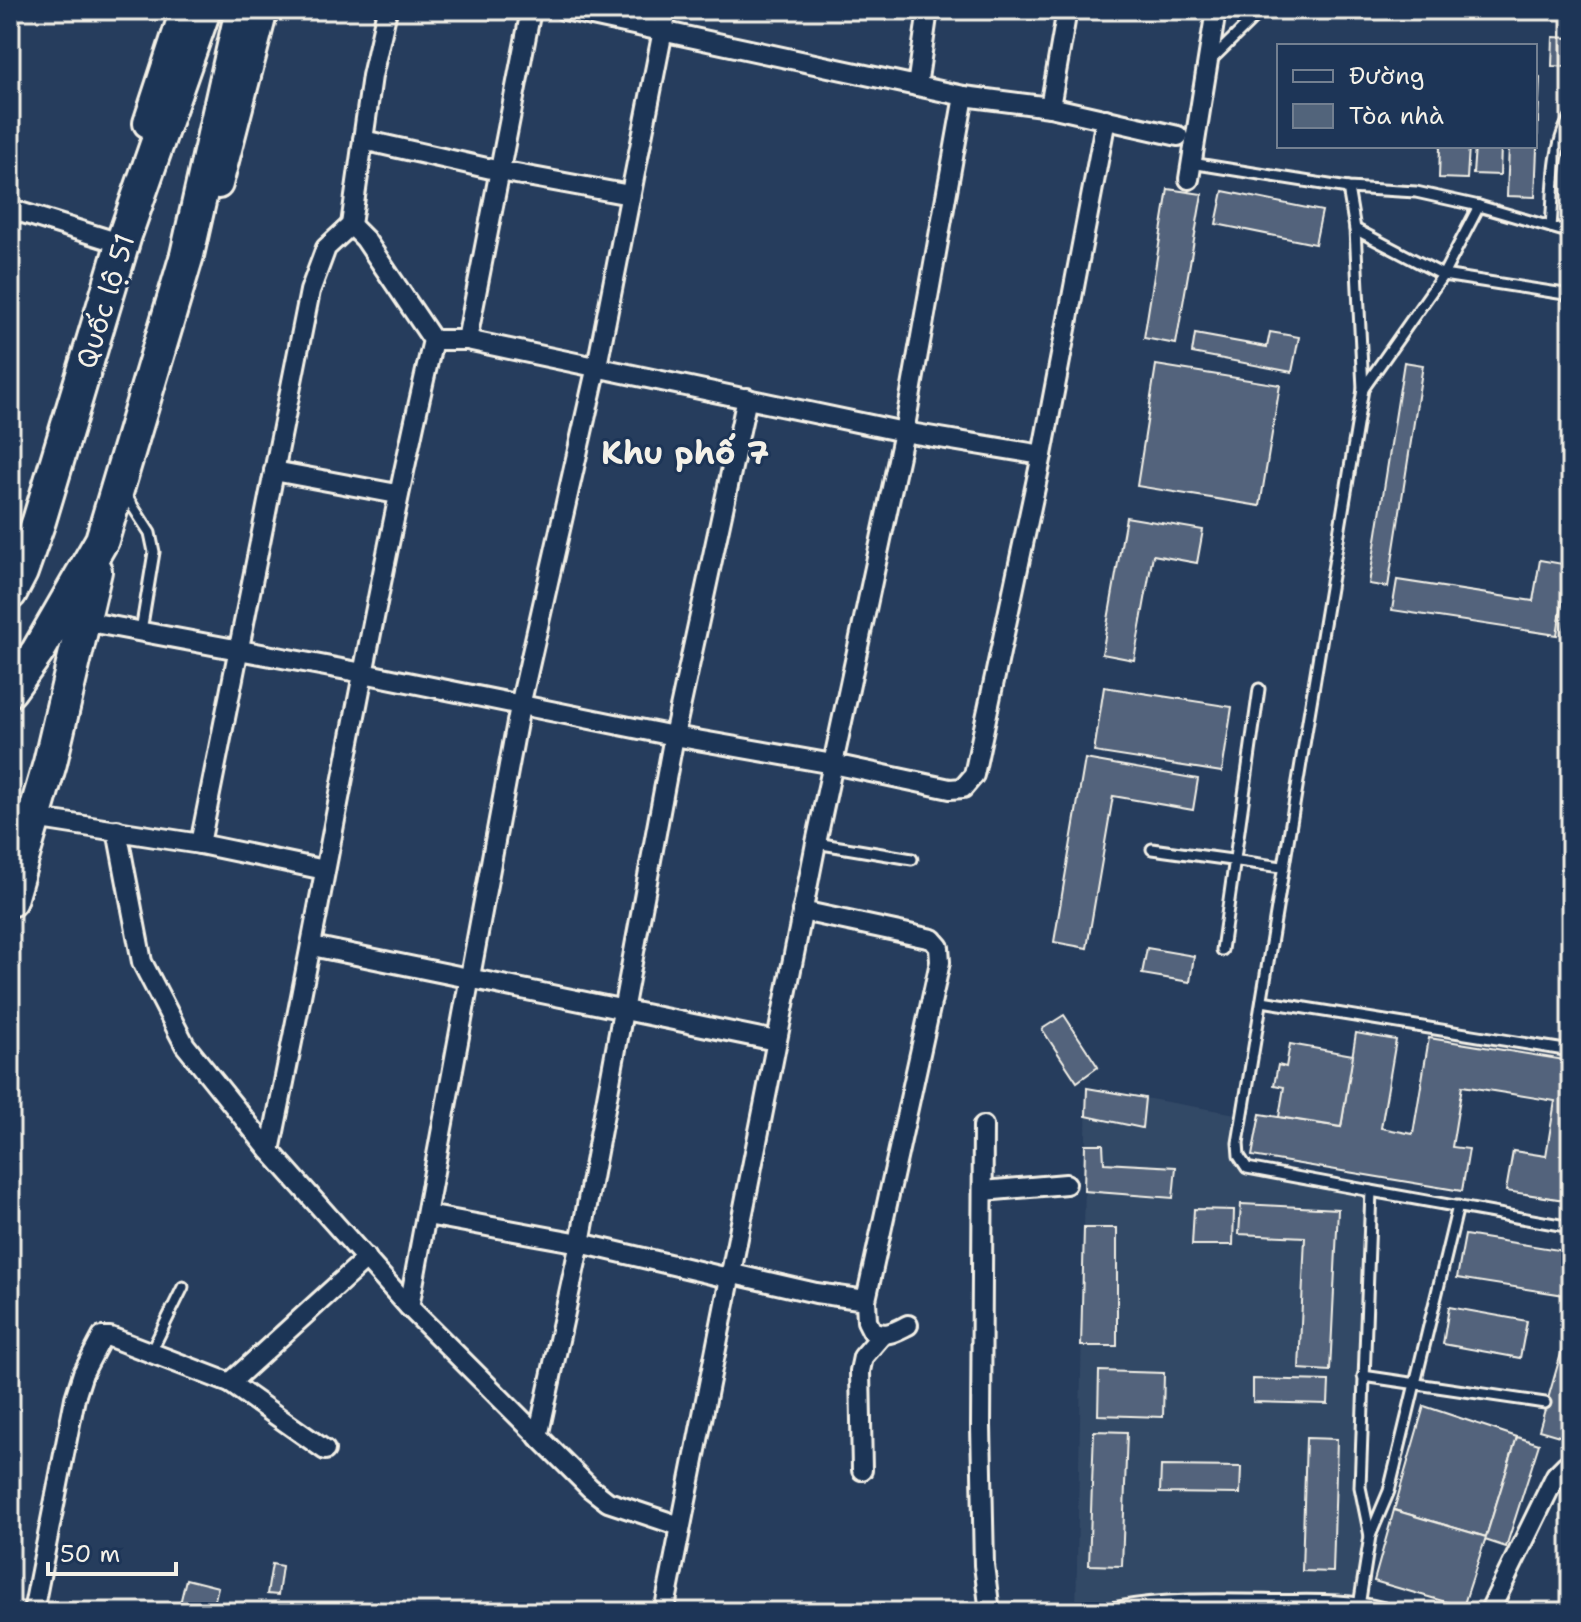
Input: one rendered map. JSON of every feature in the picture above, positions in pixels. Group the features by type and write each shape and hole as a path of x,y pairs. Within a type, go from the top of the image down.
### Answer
{"highway":[{"name":"Quốc lộ 51","path":"14,579 39,521 125,235 204,10"},
{"path":"10,900 71,678 102,540 187,255 242,10"},
{"path":"10,618 22,535"},
{"path":"71,678 16,672 102,540"}],"main road":[{"name":"Quốc lộ 51","path":"22,535 110,240 185,10"},
{"path":"102,540 128,499 200,258 263,10"}],"street":[{"path":"200,844 310,291 326,248 351,225 372,76 387,10"},
{"path":"467,340 531,10"},
{"path":"564,10 964,96 1050,107 1178,136"},
{"path":"409,1307 520,706 597,366 667,10"},
{"path":"917,86 928,10"},
{"path":"1050,107 1067,10"},
{"path":"1190,171 1216,10"},
{"path":"664,1612 802,911 904,432 964,96"},
{"path":"84,621 950,789 963,788 974,775 1042,455 1106,119"},
{"path":"363,140 500,171 630,195"},
{"path":"10,209 110,240"},
{"path":"270,1151 397,494 433,340 365,239 351,225"},
{"path":"433,340 467,340 904,432 1042,455"},
{"path":"538,1437 580,1243 674,736 747,398"},
{"path":"274,471 397,494"},
{"path":"34,818 200,844 325,870"},
{"path":"117,830 142,962 185,1045 270,1151 409,1307 538,1437 608,1502 680,1526"},
{"path":"802,911 932,939 939,947 937,977 866,1300 867,1321 872,1331 891,1334 908,1325"},
{"path":"312,946 776,1041"},
{"path":"983,1126 983,1519 984,1565 990,1612"},
{"path":"983,1191 1066,1184"},
{"path":"427,1215 580,1243 816,1293 866,1300"},
{"path":"230,1383 367,1258"},
{"path":"862,1470 860,1371 863,1357 882,1335"},
{"path":"33,1612 75,1398 83,1373 102,1337 110,1337 230,1383 325,1450"},
{"path":"1489,1612 1556,1475 1571,1464"},
{"path":"1115,1612 1162,1605 1359,1606 1382,1612"}],"lane":[{"path":"1207,64 1262,10"},
{"path":"1551,227 1559,144 1571,117"},
{"path":"1190,171 1416,192 1479,206 1571,233"},
{"path":"1348,188 1355,229 1363,389 1282,867 1238,1143 1239,1156 1247,1168 1571,1227"},
{"path":"1363,389 1443,275 1479,206"},
{"path":"1355,229 1443,275 1571,295"},
{"path":"128,499 150,533 154,552 141,632"},
{"path":"1222,950 1259,689"},
{"path":"816,843 912,859"},
{"path":"1152,849 1282,867"},
{"path":"1262,1001 1571,1051"},
{"path":"1370,1536 1360,1487 1371,1191"},
{"path":"1359,1606 1370,1536 1389,1491 1458,1206"},
{"path":"151,1352 183,1287"},
{"path":"1363,1376 1545,1403"}],"shaded area":[{"path":"1087,1088 1242,1115 1238,1143 1247,1168 1371,1191 1360,1487 1370,1536 1359,1600 1146,1599 1076,1612"}],"building":[{"path":"1553,37 1571,38 1571,67 1552,66"},
{"path":"1537,76 1540,77 1535,197 1507,196 1509,148 1537,148"},
{"path":"1440,148 1469,148 1467,179 1439,178"},
{"path":"1475,148 1501,148 1500,175 1473,174"},
{"path":"1168,189 1202,194 1176,344 1144,338"},
{"path":"1223,191 1322,211 1315,244 1216,224"},
{"path":"1270,332 1299,337 1292,372 1192,353 1195,334 1267,347"},
{"path":"1404,362 1423,365 1388,587 1369,584"},
{"path":"1156,365 1280,385 1260,506 1137,486"},
{"path":"1126,517 1203,530 1197,563 1153,555 1134,660 1102,654"},
{"path":"1540,560 1568,565 1557,635 1392,610 1397,580 1533,601"},
{"path":"1571,593 1571,639 1563,637"},
{"path":"1104,687 1232,707 1222,772 1094,752"},
{"path":"1085,759 1198,779 1193,810 1113,796 1087,948 1054,942"},
{"path":"1147,948 1194,956 1190,982 1142,974"},
{"path":"1064,1015 1098,1067 1077,1082 1042,1029"},
{"path":"1356,1033 1396,1040 1381,1128 1413,1134 1429,1038 1571,1061 1571,1201 1506,1191 1513,1151 1546,1156 1555,1101 1462,1086 1452,1147 1469,1149 1462,1191 1252,1156 1260,1114 1341,1127"},
{"path":"1290,1044 1353,1055 1341,1127 1279,1117 1284,1087 1274,1085 1278,1065 1286,1067"},
{"path":"1087,1088 1145,1098 1142,1128 1086,1116"},
{"path":"1085,1144 1103,1144 1104,1163 1176,1167 1173,1198 1084,1191"},
{"path":"1241,1204 1338,1209 1330,1371 1299,1369 1305,1237 1239,1234"},
{"path":"1194,1209 1234,1210 1233,1245 1192,1245"},
{"path":"1084,1228 1117,1228 1117,1346 1081,1346"},
{"path":"1465,1235 1571,1252 1571,1296 1457,1278"},
{"path":"1449,1307 1527,1321 1520,1358 1443,1344"},
{"path":"1571,1319 1571,1420 1566,1438 1539,1430"},
{"path":"1099,1371 1164,1373 1163,1417 1098,1415"},
{"path":"1253,1379 1329,1381 1328,1404 1253,1402"},
{"path":"1424,1406 1517,1437 1486,1537 1394,1510"},
{"path":"1094,1431 1127,1432 1122,1566 1089,1565"},
{"path":"1517,1437 1539,1444 1506,1547 1485,1540"},
{"path":"1306,1438 1337,1439 1333,1572 1302,1571"},
{"path":"1161,1466 1241,1467 1240,1494 1160,1493"},
{"path":"1394,1510 1486,1537 1463,1607 1374,1581"},
{"path":"272,1564 282,1566 278,1595 267,1594"},
{"path":"186,1579 218,1587 212,1612 178,1612"}],"district":[{"name":"Khu phố 7","path":"685,452"}]}
